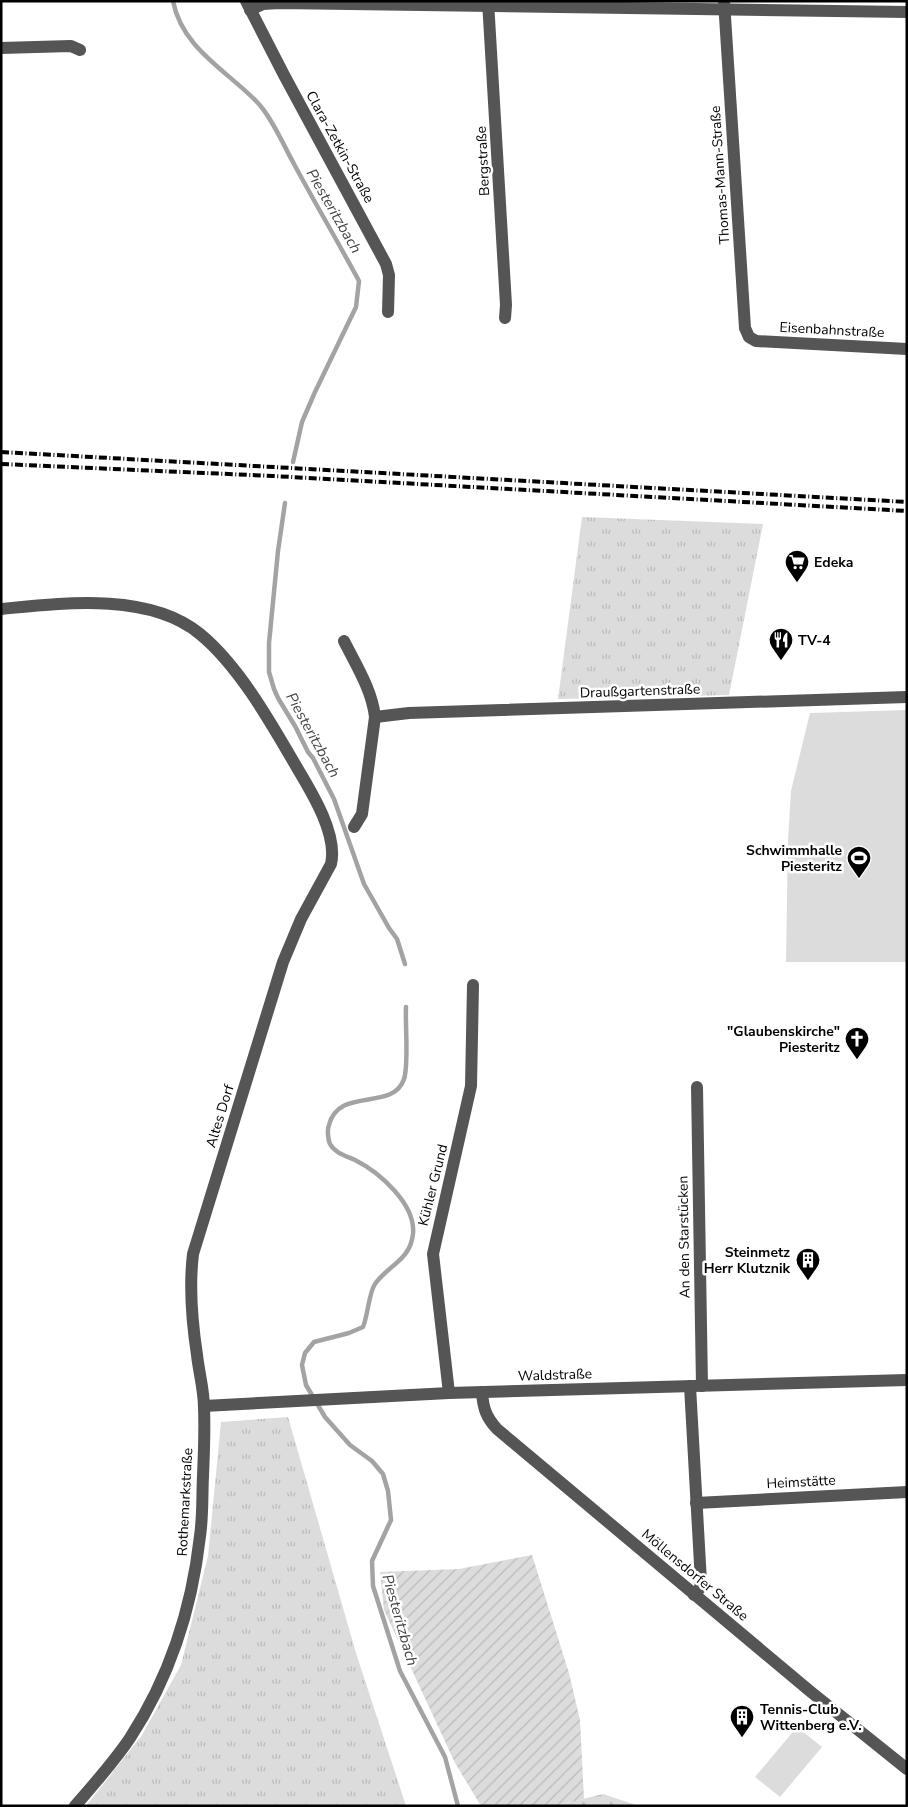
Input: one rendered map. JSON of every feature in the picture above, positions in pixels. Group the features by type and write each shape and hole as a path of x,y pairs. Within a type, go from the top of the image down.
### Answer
{"street":[{"path":"248,6 279,3 725,5 907,12"},
{"name":"Bergstraße","path":"488,4 506,296 505,318"},
{"name":"Thomas-Mann-Straße","path":"725,5 745,328 749,336 756,341"},
{"name":"Clara-Zetkin-Straße","path":"248,6 386,264 389,275 388,312"},
{"path":"1,48 71,46 80,50"},
{"name":"Eisenbahnstraße","path":"756,341 907,349"},
{"name":"Altes Dorf","path":"1,609 63,603 119,604 172,617 200,633 232,667 275,730 306,785 330,835 333,856 331,864 301,919 278,976 193,1254 191,1277 192,1306 196,1354 204,1406"},
{"path":"344,641 369,692 374,705 375,717 362,814 354,827"},
{"name":"Draußgartenstraße","path":"375,717 418,712 907,697"},
{"name":"Kühler Grund","path":"449,1392 433,1254 471,1086 473,986"},
{"name":"An den Starstücken","path":"696,1087 696,1386"},
{"name":"Waldstraße","path":"204,1406 449,1392 907,1380"},
{"path":"694,1595 700,1588 701,1582 696,1503 696,1386"},
{"name":"Möllensdorfer Straße","path":"482,1392 483,1407 487,1418 497,1429 694,1595 907,1770"},
{"name":"Rothemarkstraße","path":"75,1806 121,1752 130,1738 164,1676 174,1651 196,1566 201,1534 204,1406"},
{"name":"Heimstätte","path":"696,1503 907,1492"}],"green space":[{"path":"582,517 763,524 729,695 558,699"},
{"path":"907,710 907,962 786,962 788,840 791,791 810,713"},
{"path":"288,1417 356,1653 406,1806 86,1806 142,1735 181,1665 208,1556 221,1422"},
{"path":"532,1555 569,1673 580,1720 584,1799 555,1806 481,1806 455,1763 384,1610 380,1572 459,1569"},
{"path":"797,1727 822,1747 780,1797 755,1777"},
{"path":"603,1794 639,1806 555,1806"}],"waterway":[{"name":"Piesteritzbach","path":"173,1 178,18 195,45 245,90 267,115 359,281 356,307 302,422 293,462"},
{"name":"Piesteritzbach","path":"285,503 278,551 269,643 269,672 278,698 313,758 334,799 364,884 397,939 405,964"},
{"name":"Piesteritzbach","path":"406,1007 407,1054 404,1079 398,1089 389,1095 343,1106 335,1113 328,1132 329,1142 335,1150 365,1165 394,1190 409,1211 413,1234 411,1243 403,1257 375,1284 371,1292 363,1327 349,1333 314,1342 305,1353 302,1365 306,1385 325,1417 350,1445 372,1461 383,1474 388,1491 391,1520 372,1561 373,1586 400,1671 445,1757 458,1806"}],"railway":[{"path":"1,452 907,502"},
{"path":"1,464 273,476 907,511"}],"place":[{"name":"Edeka","path":"797,583"},
{"name":"TV-4","path":"781,661"},
{"name":"Schwimmhalle Piesteritz","path":"859,879"},
{"name":"\"Glaubenskirche\" Piesteritz","path":"857,1060"},
{"name":"Steinmetz Herr Klutznik","path":"808,1281"},
{"name":"Tennis-Club Wittenberg e.V.","path":"742,1738"}]}
